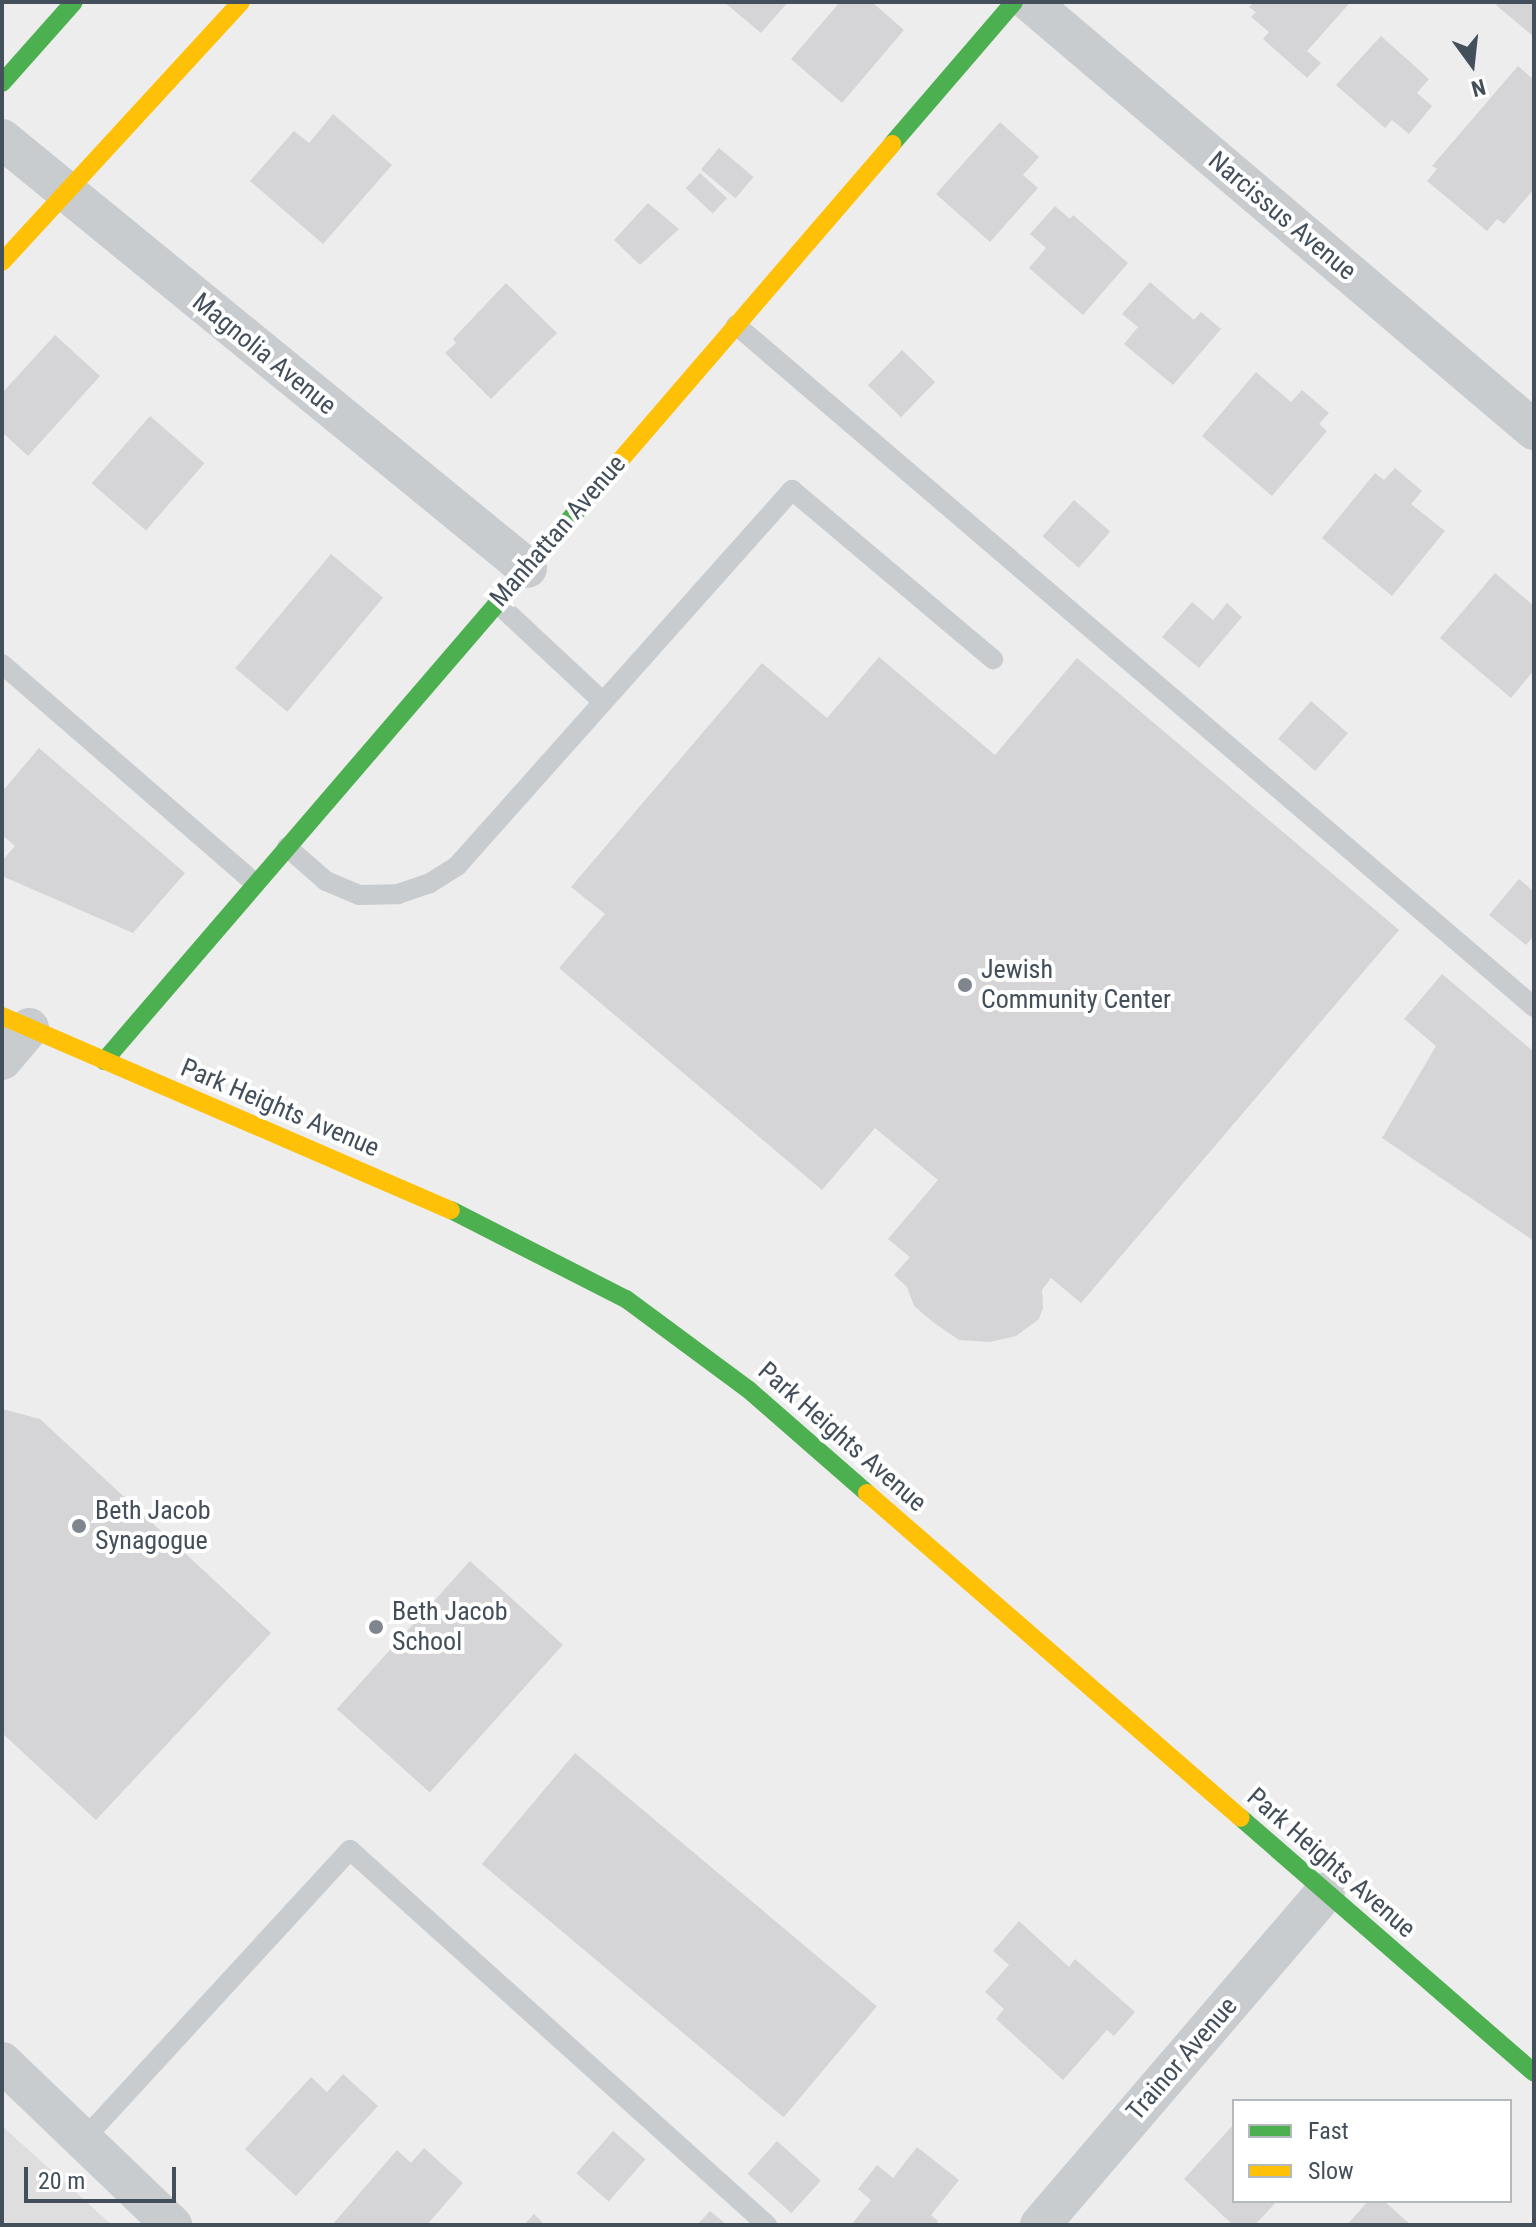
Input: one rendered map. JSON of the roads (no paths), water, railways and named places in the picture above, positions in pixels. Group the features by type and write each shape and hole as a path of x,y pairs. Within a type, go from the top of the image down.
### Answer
{"main road":[{"path":"2,83 74,2"},
{"path":"2,262 241,2"},
{"name":"Manhattan Avenue","path":"104,1061 1014,2"},
{"name":"Park Heights Avenue","path":"15,1022 476,1221 626,1299 749,1390 1534,2073"}],"street":[{"name":"Narcissus Avenue","path":"1030,2 1534,430"},
{"name":"Magnolia Avenue","path":"2,139 527,568"},
{"path":"2,1060 15,1022"},
{"name":"Trainor Avenue","path":"1040,2225 1325,1893"},
{"path":"2,2062 172,2225"}],"lane":[{"path":"736,325 1534,1007"},
{"path":"287,847 326,881 359,895 398,894 430,883 457,866 792,490 993,659"},
{"path":"497,603 603,702"},
{"path":"2,664 255,883"},
{"path":"84,2139 350,1850 767,2225"}],"place":[{"name":"Jewish Community Center","path":"965,985"},
{"name":"Beth Jacob Synagogue","path":"79,1526"},
{"name":"Beth Jacob School","path":"376,1627"}]}
